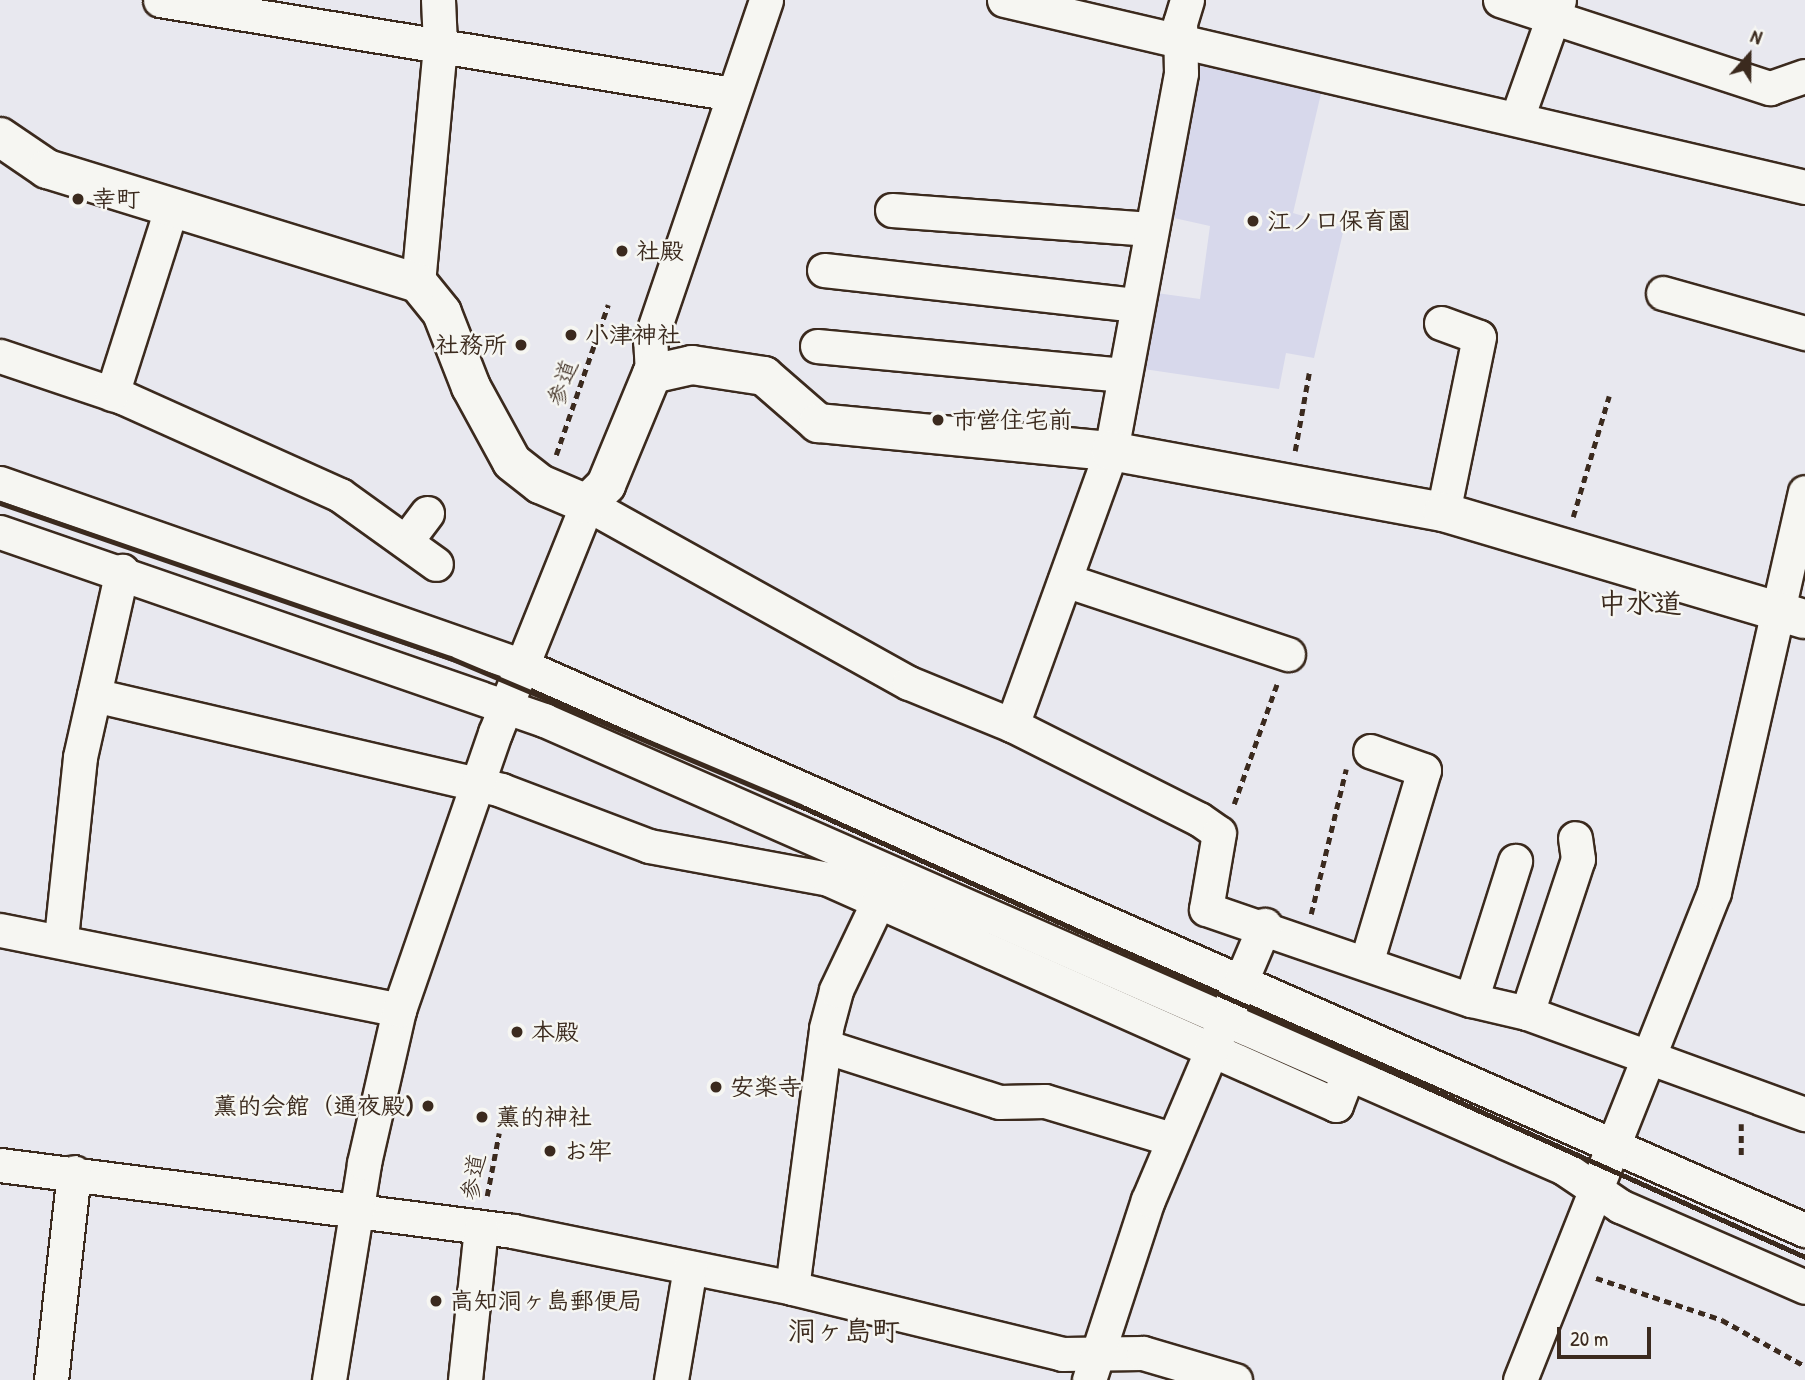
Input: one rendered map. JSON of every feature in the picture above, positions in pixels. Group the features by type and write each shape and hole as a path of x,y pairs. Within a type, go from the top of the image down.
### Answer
{"street":[{"path":"160,0 733,94"},
{"path":"418,283 440,44 438,0"},
{"path":"329,1380 356,1206 399,1010 505,708 587,504 606,485 652,374 650,341 766,0"},
{"path":"1004,0 1805,187"},
{"path":"1012,725 1111,450 1187,0"},
{"path":"1500,0 1557,8 1770,88 1805,76"},
{"path":"1517,118 1557,8"},
{"path":"0,137 47,169 418,283 442,313 471,387 512,461 540,484 587,504 909,683 1012,725 1219,833 1206,909 1305,938 1471,1000 1527,1013 1652,1061 1805,1114"},
{"path":"112,394 172,206"},
{"path":"892,210 1150,229"},
{"path":"824,270 1137,304"},
{"path":"1663,293 1805,333"},
{"path":"1441,323 1479,337 1443,512"},
{"path":"817,346 1124,375"},
{"path":"0,356 112,394 340,495 436,564"},
{"path":"652,374 692,365 764,376 808,419 837,426 1111,450 1443,512 1793,615"},
{"path":"0,483 523,666 1805,1230"},
{"path":"1520,1380 1596,1187 1652,1061 1714,892 1793,615 1805,492"},
{"path":"406,541 427,513"},
{"path":"0,532 122,571 505,708 893,871 1224,1017 1596,1187 1620,1206 1805,1287"},
{"path":"61,938 80,757 122,571"},
{"path":"1065,580 1288,654"},
{"path":"94,695 478,784 649,846 828,879 1336,1105 1348,1074"},
{"path":"1360,753 1424,770 1367,960"},
{"path":"1527,1013 1578,859 1575,838"},
{"path":"1471,1000 1515,861"},
{"path":"792,1288 824,1046 836,990 893,871"},
{"path":"1095,1366 1172,1139 1208,1048 1242,982 1265,925"},
{"path":"0,930 61,938 399,1010"},
{"path":"824,1046 999,1102 1045,1101 1172,1139"},
{"path":"0,1165 356,1206 792,1288 1062,1354 1095,1366 1143,1353 1235,1380"},
{"path":"51,1380 74,1172"},
{"path":"465,1380 481,1228"},
{"path":"671,1380 690,1268"}],"path":[{"name":"参道","path":"554,459 608,305"},
{"path":"1289,484 1309,373"},
{"path":"1564,548 1609,396"},
{"path":"1219,833 1288,654"},
{"path":"1305,938 1360,753"},
{"name":"参道","path":"481,1228 499,1133"},
{"path":"1564,1271 1635,1287 1722,1320 1805,1366"}],"shaded area":[{"name":"江ノ口保育園","path":"1210,57 1323,85 1293,213 1344,228 1314,358 1286,353 1279,389 1137,368 1149,292 1200,299 1210,226 1165,216 1190,75"}],"railway":[{"path":"0,503 450,658 800,806 1805,1257"}],"place":[{"name":"幸町","path":"78,199"},
{"name":"江ノ口保育園","path":"1253,221"},
{"name":"社殿","path":"622,251"},
{"name":"小津神社","path":"571,335"},
{"name":"社務所","path":"521,345"},
{"name":"市営住宅前","path":"938,420"},
{"name":"本殿","path":"517,1032"},
{"name":"安楽寺","path":"716,1087"},
{"name":"薫的会館（通夜殿)","path":"428,1106"},
{"name":"薫的神社","path":"482,1117"},
{"name":"お牢","path":"550,1151"},
{"name":"高知洞ヶ島郵便局","path":"436,1301"}],"district":[{"name":"中水道","path":"1640,603"},
{"name":"洞ヶ島町","path":"844,1330"}]}
